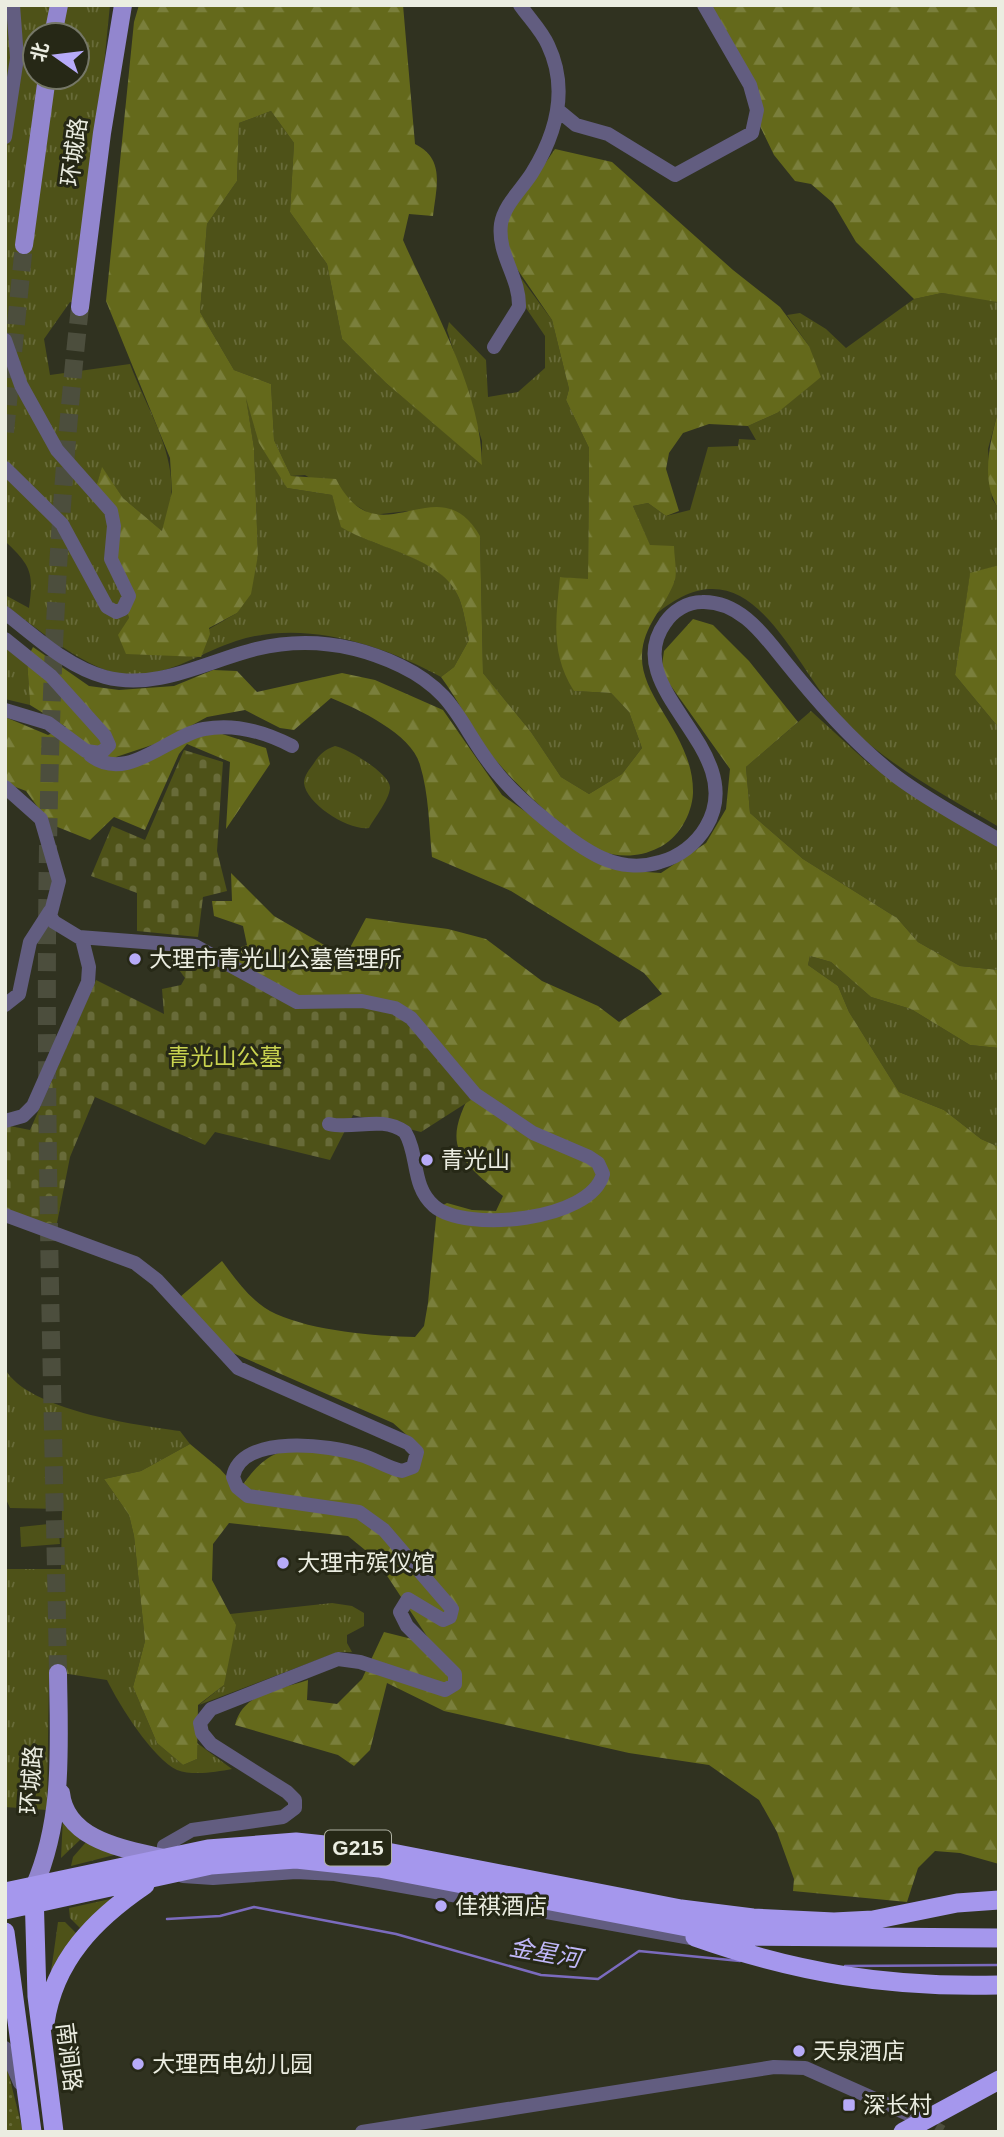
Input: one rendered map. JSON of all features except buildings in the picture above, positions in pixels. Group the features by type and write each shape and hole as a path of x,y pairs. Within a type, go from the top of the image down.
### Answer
{"highway":[{"name":"G215","path":"35,1896 162,1870 253,1860 336,1861 645,1911 681,1909 753,1918 834,1922 873,1920 957,1903 999,1900"},
{"path":"43,2052 51,1995 76,1946 113,1907 162,1870"},
{"path":"5,1892 35,1896"},
{"path":"5,1910 35,1896"},
{"name":"南涧路","path":"35,1896 35,1961 54,2132"},
{"name":"G215","path":"645,1911 706,1941 770,1962 831,1976 922,1985 999,1985"},
{"path":"645,1911 746,1936 999,1938"},
{"name":"南涧路","path":"5,1932 33,2132"},
{"path":"5,2014 24,2067"},
{"path":"909,2124 999,2080"},
{"path":"929,2132 999,2094"}],"main road":[{"name":"环城路","path":"80,307 95,177 123,5"},
{"name":"环城路","path":"24,245 45,91"},
{"name":"环城路","path":"35,1896 48,1849 60,1784 58,1674"},
{"path":"60,1784 67,1812 88,1833 162,1870"}],"street":[{"path":"5,137 16,58 13,5"},
{"path":"494,347 519,307 517,290 501,250 502,218 533,171 559,111 560,87 548,45 520,5"},
{"path":"559,111 576,125 608,134 675,175 752,133 757,110 750,85 704,5"},
{"path":"5,340 20,385 60,454 112,514 111,559 129,596 123,609 116,612 107,607 62,524 5,468"},
{"path":"5,612 28,631 90,672 132,681 169,676 279,645 328,644 369,652 417,674 439,689 492,768 540,814 599,856 622,864 646,865 665,861 687,848 708,825 713,810 714,787 710,762 663,686 653,658 655,642 666,621 682,607 706,602 739,613 754,625 826,711 876,760 917,791 999,840"},
{"path":"28,631 11,644 51,676 109,740 108,748 101,752 86,751"},
{"path":"5,710 48,723 106,762 127,764 181,737 214,728 248,730 292,746"},
{"path":"5,787 30,805 43,823 60,886 50,911 30,942 19,994 5,1005"},
{"path":"5,1121 31,1110 88,982 87,949 79,937 54,922 50,911"},
{"path":"79,937 195,946 297,1002 362,1001 395,1008 411,1018 475,1094 529,1131 589,1157 598,1163 603,1174 596,1188 583,1199 538,1217 458,1217 440,1211 426,1197 418,1183 405,1132 369,1122 348,1127 329,1124"},
{"path":"5,1216 135,1263 157,1280 238,1368 408,1443 417,1452 413,1467 402,1472 343,1451 308,1446 263,1449 242,1459 233,1477 237,1487 248,1496 359,1512 384,1530 452,1609 450,1618 443,1620 408,1600 400,1612 407,1626 455,1674 454,1686 445,1690 360,1662 338,1659 211,1709 200,1723 208,1742 293,1796 295,1808 283,1817 182,1833 164,1846 162,1870 213,1878 254,1873 335,1874 706,1941"},
{"path":"5,2049 29,2110"},
{"path":"362,2132 774,2067 804,2068 909,2124"}],"green space":[{"path":"5,5 110,5 80,304 70,302 44,339 50,375 130,364 164,446 171,487 170,509 163,532 123,498 102,468 96,487 117,514 115,573 129,618 168,654 198,657 144,675 114,673 81,658 5,605 5,595 29,608 29,570 5,541"},
{"path":"139,5 403,5 415,144 431,158 437,175 437,185 433,216 409,214 403,240 465,379 480,437 482,465 386,383 342,339 327,264 290,212 294,143 271,111 239,123 237,181 207,224 200,312 234,370 271,384 274,440 291,476 336,479 353,503 371,513 389,514 445,508 463,516 480,536 483,673 531,732 561,777 589,794 622,774 642,748 629,712 611,693 574,691 561,663 556,636 560,577 588,579 589,448 566,400 569,389 552,320 502,247 506,220 555,149 612,162 733,270 780,307 809,346 821,377 777,413 748,426 709,424 683,433 669,453 666,469 679,511 666,516 648,503 633,506 650,545 674,546 674,583 646,635 642,655 649,687 677,735 691,772 693,793 690,810 678,832 665,844 637,855 623,856 601,851 557,821 508,774 487,749 441,677 454,667 469,640 461,603 451,584 424,563 341,527 332,495 287,488 259,443 246,398 254,448 258,555 251,594 237,613 209,628 210,634 201,657 126,654 118,635 129,618 115,573 117,514 96,487 102,467 123,498 162,531 172,492 170,458 106,301 134,22"},
{"path":"703,5 999,5 998,302 942,293 914,299 856,242 833,203 811,184 795,181 774,155 760,126 759,108"},
{"path":"271,111 294,143 290,212 327,264 342,339 386,383 482,464 482,441 447,330 449,322 486,360 488,397 518,392 545,368 545,336 526,308 521,278 552,320 569,389 566,400 589,448 588,580 561,577 574,691 611,693 629,712 642,748 622,774 589,794 561,777 531,732 483,673 480,536 408,511 372,515 305,475 291,476 274,440 271,384 234,370 200,312 207,224 237,181 239,123"},
{"path":"942,293 999,301 999,408 988,449 992,499 999,509 999,565 970,574 955,675 999,728 999,827 905,770 853,730 831,706 769,620 746,600 720,590 690,593 655,615 675,581 673,546 650,546 633,506 648,503 666,516 690,510 708,447 738,446 739,439 756,440 748,426 777,413 809,346 787,315 800,313 826,329 846,348 914,299"},
{"path":"244,387 287,488 332,495 342,527 407,555 438,572 451,584 459,598 469,640 454,667 441,677 394,654 368,645 315,634 262,635 236,641 202,655 209,629 237,613 258,556 254,448"},
{"path":"999,408 999,509 989,486 988,459"},
{"path":"999,565 999,728 955,675 970,573"},
{"path":"693,619 713,625 749,661 798,722 746,767 750,813 803,859 897,918 918,942 960,966 999,970 999,1048 970,1045 911,1009 871,997 831,962 810,956 808,965 838,986 849,1012 899,1092 944,1110 981,1139 999,1147 999,1864 960,1853 935,1851 918,1868 907,1902 793,1891 794,1879 777,1832 759,1800 709,1765 629,1753 444,1711 387,1683 370,1750 354,1766 338,1755 235,1725 239,1714 254,1699 308,1680 307,1700 337,1704 362,1679 384,1632 432,1644 376,1559 348,1536 229,1523 213,1544 212,1580 236,1625 224,1685 198,1705 197,1759 183,1765 157,1743 133,1687 145,1641 134,1536 129,1515 104,1479 141,1471 190,1444 220,1469 239,1490 266,1460 293,1449 326,1449 404,1474 416,1443 393,1423 233,1353 180,1297 222,1261 252,1298 267,1309 291,1320 363,1334 415,1337 424,1326 428,1303 437,1208 447,1203 472,1210 496,1211 503,1196 473,1170 458,1148 456,1136 459,1122 475,1085 285,995 240,969 228,952 247,945 243,926 214,916 212,901 232,901 231,873 274,916 345,957 366,918 448,929 486,939 542,981 598,1006 619,1022 662,994 644,973 511,891 432,857 425,787 415,754 407,743 383,724 331,698 294,730 280,728 245,710 207,717 161,742 116,757 129,767 184,739 219,733 266,748 270,764 226,829 230,762 187,744 179,754 145,830 114,817 90,840 50,824 26,791 5,783 5,717 48,735 66,727 30,705 27,659 33,647 89,686 119,690 174,686 213,670 237,671 257,692 342,673 375,680 443,710 502,795 574,846 619,870 661,873 706,843 726,809 730,769 661,672 664,651"},
{"path":"5,644 27,659 30,705 5,699"},
{"path":"811,711 868,763 999,844 999,970 960,966 918,942 897,918 803,859 750,813 746,767"},
{"path":"335,746 367,762 388,782 390,788 387,798 369,828 340,821 320,807 307,791 304,783 307,772 320,755"},
{"path":"184,750 223,762 217,851 227,891 203,897 198,937 137,931 137,893 91,876 112,826 145,840"},
{"name":"青光山公墓","path":"163,948 194,951 290,1005 351,1001 390,1010 415,1026 471,1100 421,1132 353,1115 330,1160 215,1132 205,1145 95,1097 70,1157 56,1228 5,1211 5,1125 30,1130 96,980 164,1014 162,989 181,985 185,978"},
{"path":"810,956 831,962 871,997 911,1009 970,1045 999,1048 999,1147 981,1139 944,1110 899,1092 849,1012 838,986 808,965"},
{"path":"5,1369 17,1383 59,1405 111,1420 180,1431 190,1444 141,1471 104,1479 129,1515 134,1536 145,1641 133,1687 157,1743 183,1765 197,1759 197,1743 232,1769 197,1773 177,1770 147,1743 128,1717 107,1680 49,1671 47,1810 5,1807 5,1569 61,1569 62,1509 10,1508 5,1497"},
{"path":"58,1523 60,1544 21,1547 20,1527"},
{"path":"332,1603 352,1606 364,1613 364,1626 347,1635 347,1643 352,1652 338,1652 199,1705 224,1685 230,1614"},
{"path":"63,1817 82,1838 61,1858"},
{"path":"87,1841 118,1854 71,1866 73,1857"},
{"path":"115,1898 80,1928 70,1918 69,1908"},
{"path":"58,1922 65,1922 76,1933 51,1972"},
{"path":"5,2059 23,2132 5,2132"}],"waterway":[{"name":"金星河","path":"167,1919 220,1916 254,1907 396,1934 541,1975 598,1979 639,1951 740,1961"},
{"name":"金星河","path":"845,1966 999,1965"}],"tunnel":[{"path":"5,432 24,245"},
{"path":"58,1673 48,1161 49,819 54,648 64,477 80,307"},
{"path":"917,2118 942,2132"}],"place":[{"name":"大理市青光山公墓管理所","path":"135,959"},
{"name":"青光山","path":"427,1160"},
{"name":"大理市殡仪馆","path":"283,1563"},
{"name":"佳祺酒店","path":"441,1906"},
{"name":"天泉酒店","path":"799,2051"},
{"name":"大理西电幼儿园","path":"138,2064"},
{"name":"深长村","path":"849,2105"}]}
